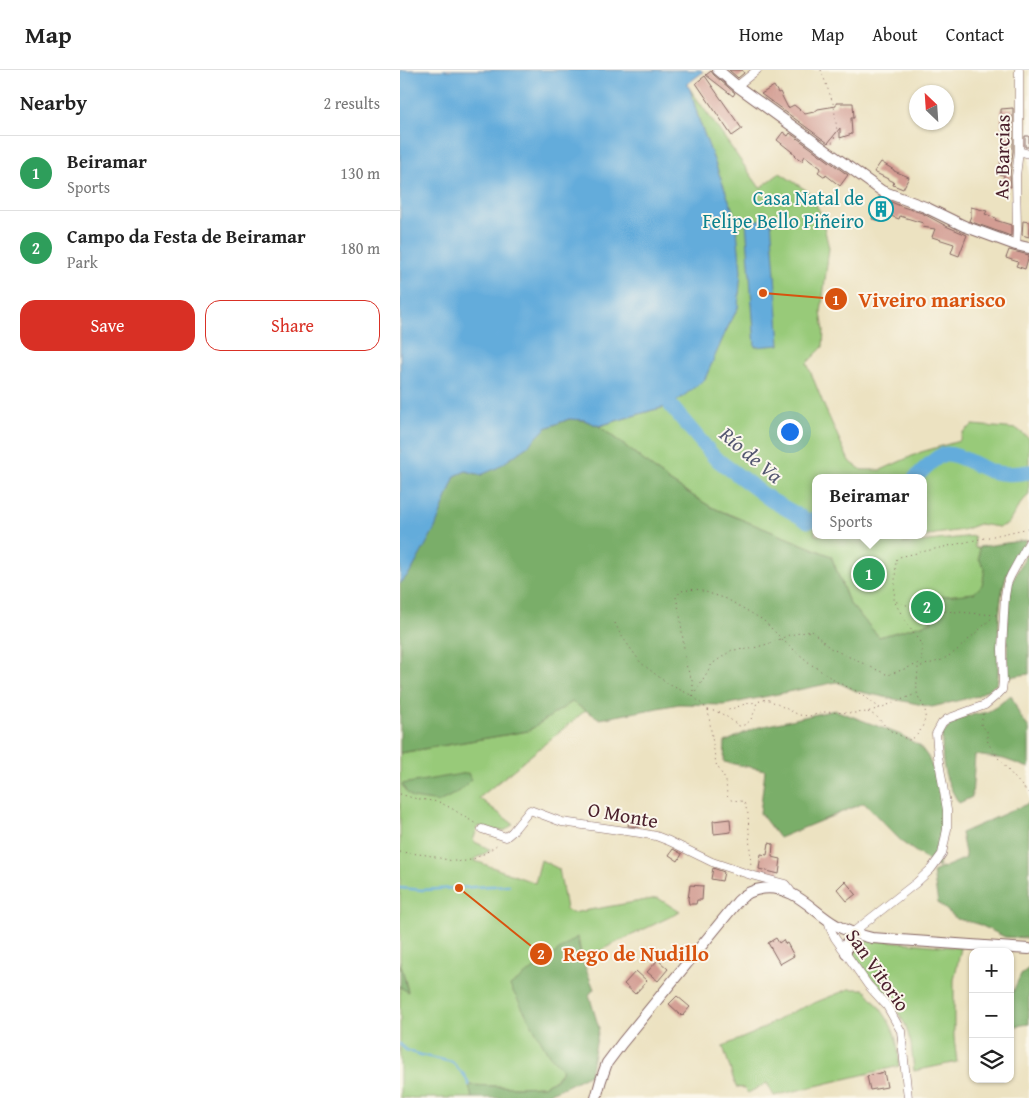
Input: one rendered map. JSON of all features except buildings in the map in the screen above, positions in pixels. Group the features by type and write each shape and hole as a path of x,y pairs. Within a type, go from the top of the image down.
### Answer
{"street":[{"path":"718,70 737,86 882,191 964,226 1029,248"},
{"path":"737,86 757,70"},
{"name":"As Barcias","path":"1016,245 1019,70"},
{"path":"1019,151 1029,154"},
{"path":"846,953 846,944 852,933 916,883 931,869 942,854 947,829 947,810 936,734 942,723 948,718 984,705 1002,690 999,614 1007,584 1029,542"},
{"name":"O Monte","path":"506,837 530,810 562,822 656,836 712,862 751,875"},
{"path":"482,829 506,837"},
{"path":"752,891 751,875 785,884 791,893"},
{"path":"596,1098 607,1063 622,1043 738,901 752,891 769,888 791,893 841,928 872,938 1029,949"},
{"name":"San Vitorio","path":"828,920 831,930 846,953 868,985 887,1006 901,1031 908,1098"}],"path":[{"path":"821,70 834,106 837,132 828,152"},
{"path":"693,696 712,664 732,650 750,649 770,643 781,637 812,631 830,648 888,675 918,664 922,661 922,645 894,601 896,560 900,557 1029,528"},
{"path":"693,696 693,683 686,665 676,597 682,592 696,589 727,599 763,620 812,665 837,682 856,691 880,708"},
{"path":"919,609 916,603 920,590"},
{"path":"894,601 919,609 999,614"},
{"path":"867,712 876,716 889,730 909,740 915,738 921,729 925,710 916,694 918,667 942,660 999,614"},
{"path":"615,623 621,635 641,663 668,684 693,696 708,710 716,764 726,781 727,796 731,800 744,802 748,814 751,875"},
{"path":"719,712 767,699 799,715 810,716 824,712 867,712 916,694"},
{"path":"708,710 728,716 739,726 744,726 753,716 757,702"},
{"path":"984,705 981,725 987,731 987,739 990,746 1029,794"},
{"path":"400,794 439,802 482,829"},
{"path":"400,852 455,861 472,860 491,850 506,837"}],"green space":[{"path":"690,89 760,188 780,173 809,192 821,214 829,248 821,313 824,330 823,347 807,363 849,461 862,470 881,470 921,452 959,441 963,432 973,425 1017,429 1029,438 1029,495 1008,524 999,527 979,524 963,530 927,536 927,474 812,474 812,539 918,539 902,544 974,536 975,548 990,546 1016,558 1007,575 1001,599 998,676 932,622 879,637 849,603 831,556 711,507 669,481 599,426 671,406 726,331 738,308 699,120"},
{"path":"569,419 584,420 599,426 669,481 711,507 831,556 849,603 879,637 932,622 925,614 927,603 934,597 974,593 982,585 985,569 979,559 979,547 1027,540 1011,565 1003,585 998,637 997,684 977,696 932,707 856,691 837,682 724,705 679,704 600,719 572,702 528,731 400,753 400,584 412,570 455,476 466,471 481,475 528,446 546,428"},
{"path":"1029,549 1029,674 1007,677 1008,598 1011,584"},
{"path":"1011,695 1020,716 1029,728 1029,768 1004,759 975,755 972,797 959,803 944,771 942,735 953,722 967,716 987,712"},
{"path":"572,702 586,710 479,798 513,824 506,830 498,831 478,826 473,841 491,850 473,860 535,883 541,860 559,869 566,909 572,913 658,898 680,912 582,959 578,937 557,1062 563,1069 556,1079 544,1086 469,1085 472,1098 400,1098 400,987 408,991 400,961 400,753 528,731"},
{"path":"835,710 901,735 920,746 928,757 944,795 939,868 903,843 864,803 779,838 760,813 765,770 724,762 725,742 755,728"},
{"path":"468,773 471,780 460,791 439,802 413,798 406,792 402,784"},
{"path":"1029,803 1029,938 1005,937 978,924 957,919 938,903 933,872 966,858 961,833"},
{"path":"577,937 582,959 594,989 589,995 599,1028 590,1074 560,1089 536,1097 472,1098 469,1085 544,1086 556,1079 563,1070 549,1055 510,986"},
{"path":"858,938 961,948 954,980 954,1037 957,1062 914,1071 911,1044 906,1026 892,1002 860,966 852,952 853,942"},
{"path":"400,961 408,992 400,987"},
{"path":"1029,968 1029,1024 1014,1026 1014,989 1021,974"},
{"path":"849,989 864,989 885,1016 897,1043 899,1066 774,1096 767,1083 748,1093 743,1088 736,1087 723,1046 752,1034 794,1011"}],"water":[{"path":"400,70 701,70 703,72 687,84 736,219 741,271 738,308 705,379 671,406 599,426 584,420 569,419 546,428 528,446 497,468 481,475 466,471 455,476 435,528 412,570 400,584"},
{"path":"771,219 780,345 755,347 746,221"}],"waterway":[{"name":"Río de Va","path":"671,406 715,458 771,500 808,521 812,520"},
{"name":"Río de Va","path":"919,474 935,459 947,454 995,472 1009,474 1029,472"},
{"path":"400,888 422,890 509,885"},
{"path":"400,1044 406,1050 452,1062 465,1076 469,1085"}],"place":[{"name":"Casa Natal de Felipe Bello Piñeiro","path":"881,209"},
{"name":"Viveiro marisco","path":"763,293"},
{"name":"Beiramar","path":"869,574"},
{"name":"Campo da Festa de Beiramar","path":"927,607"},
{"name":"Rego de Nudillo","path":"459,888"}]}
